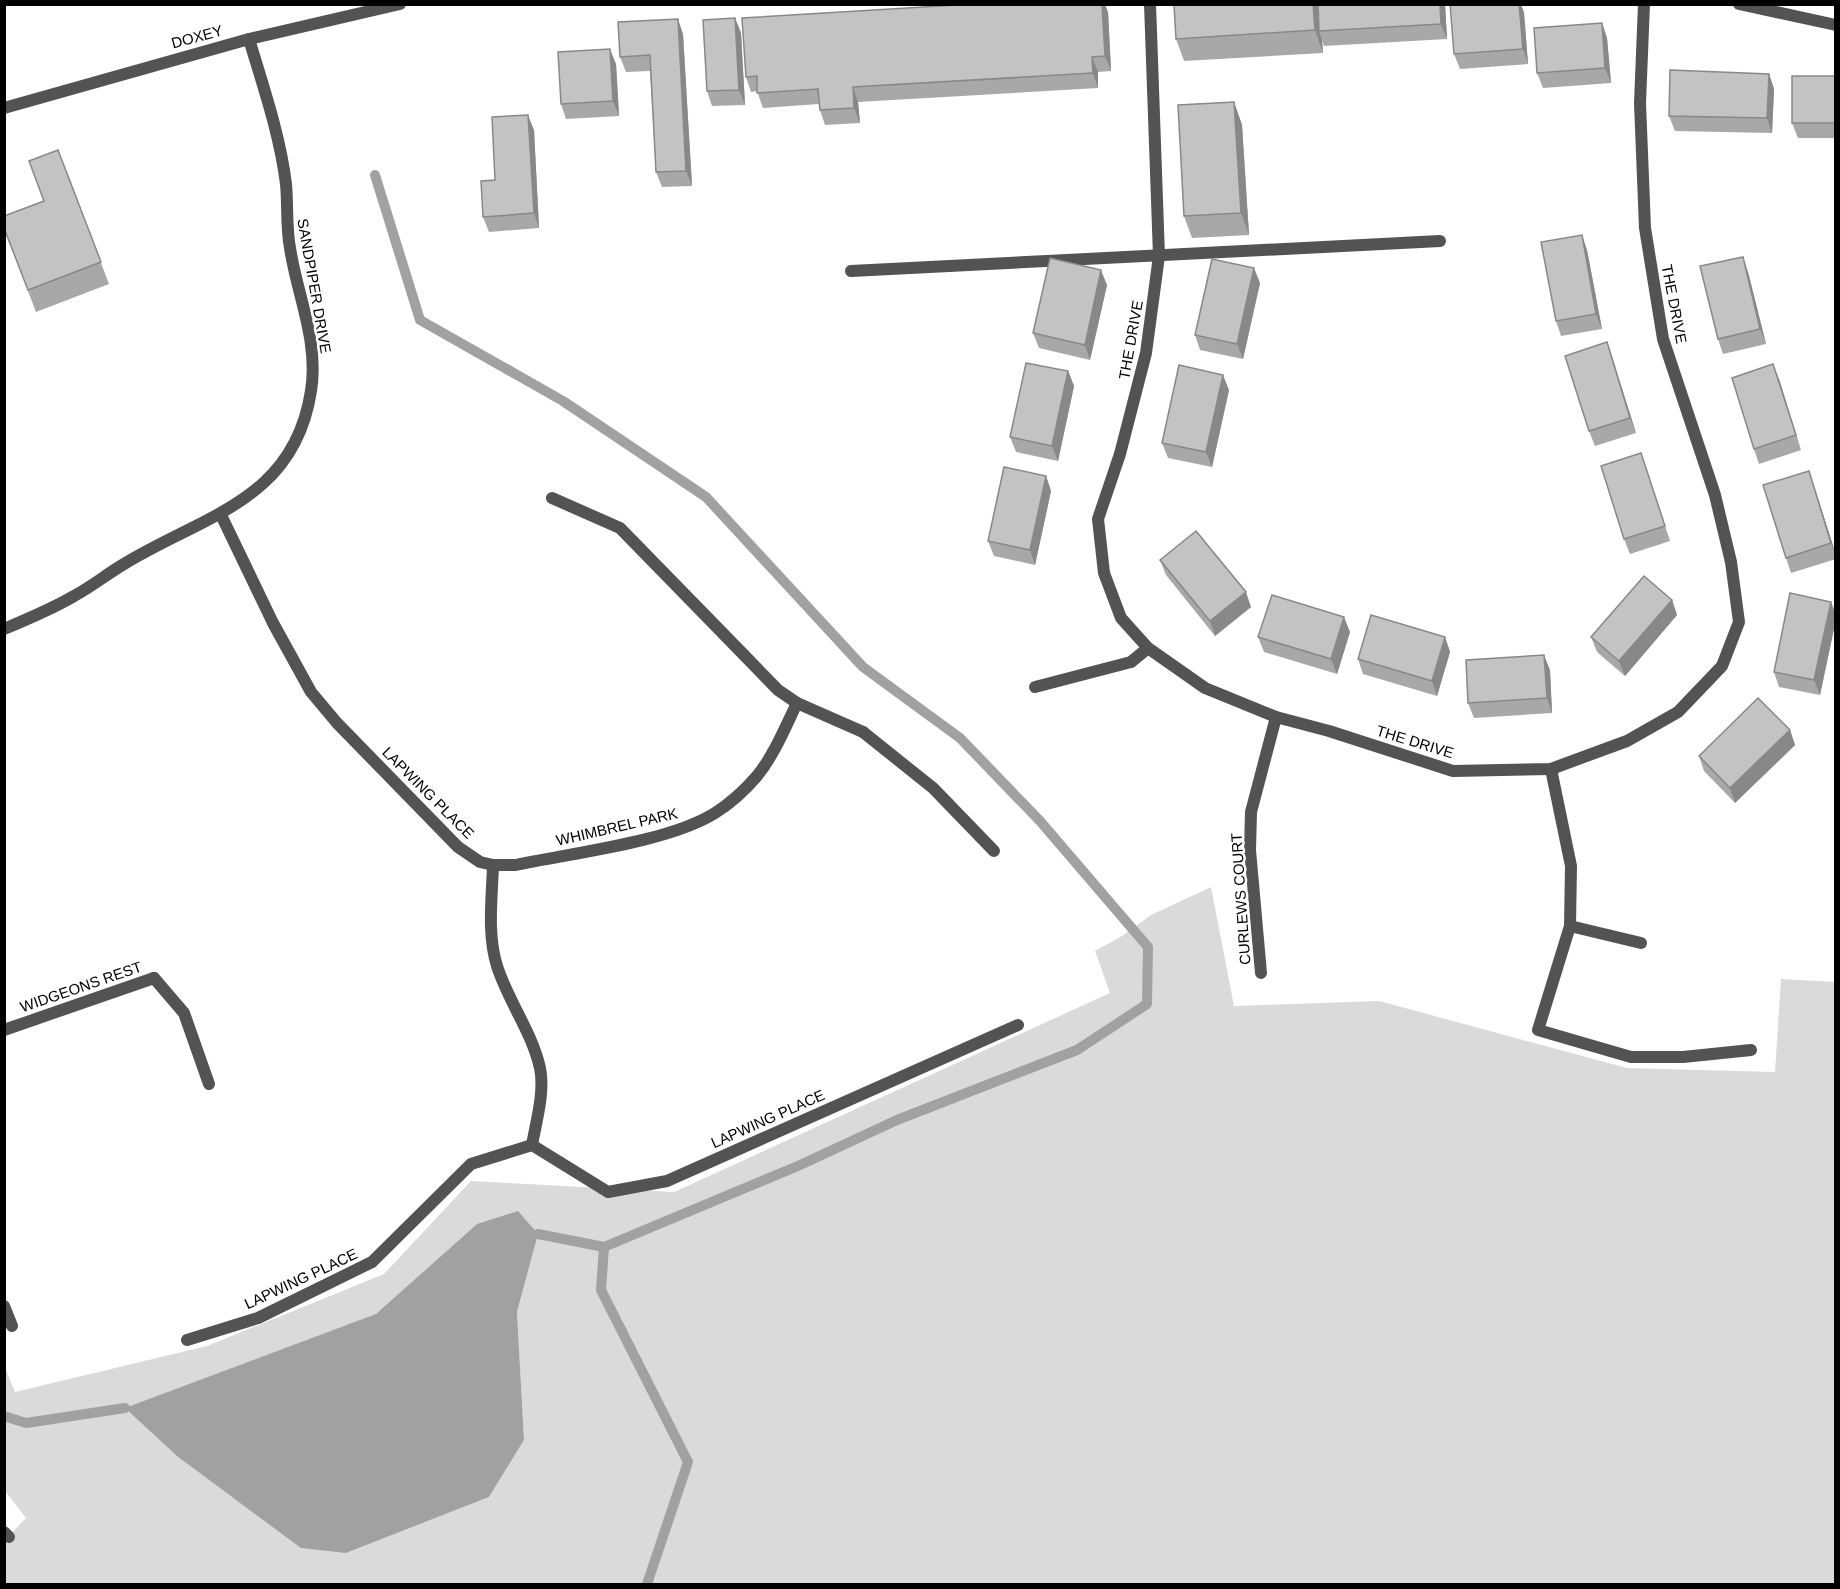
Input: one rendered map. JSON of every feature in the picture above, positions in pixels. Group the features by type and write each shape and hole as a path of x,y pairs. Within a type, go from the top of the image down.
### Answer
{"street":[{"name":"DOXEY","path":"4,108 249,39 400,4"},
{"name":"THE DRIVE","path":"1150,4 1160,256 1146,352 1120,454 1098,519 1104,573 1121,618 1148,648 1205,688 1276,717 1453,771 1551,769 1627,741 1678,712 1722,666 1739,622 1731,562 1715,495 1663,339 1645,228 1640,103 1644,4"},
{"path":"1739,4 1836,25"},
{"name":"SANDPIPER DRIVE","path":"4,629 74,597 124,563 221,515 253,494 281,462 305,420 312,389 311,344 289,247 286,185 275,132 249,39"},
{"path":"851,271 1440,241"},
{"path":"552,498 620,528 778,690 797,704 863,732 933,788 994,851"},
{"name":"LAPWING PLACE","path":"221,515 273,623 311,692 336,723 458,847 480,862 493,865"},
{"path":"1035,687 1131,662 1148,648"},
{"name":"WHIMBREL PARK","path":"493,865 516,865 661,835 715,813 737,796 758,774 773,751 797,704"},
{"name":"CURLEWS COURT","path":"1261,973 1250,850 1251,812 1276,717"},
{"path":"1551,769 1572,866 1570,926 1538,1030 1631,1057 1683,1057 1751,1050"},
{"path":"493,865 491,925 497,967 534,1047 541,1070 532,1145"},
{"path":"1570,926 1641,943"},
{"name":"WIDGEONS REST","path":"4,1030 154,978 184,1013 209,1084"},
{"name":"LAPWING PLACE","path":"186,1340 258,1318 372,1262 471,1164 532,1145 608,1192 667,1181 1018,1025"},
{"path":"4,1306 12,1326"}],"shaded area":[{"path":"1211,887 1234,1006 1379,1001 1627,1068 1775,1072 1781,979 1835,982 1835,1584 5,1584 5,1540 26,1518 5,1491 4,1365 15,1392 207,1346 384,1274 471,1181 674,1192 1110,993 1095,951 1122,936 1151,915","holes":["477,1224 538,1234 517,1312 524,1440 489,1497 346,1553 236,1500 178,1457 126,1409 377,1314"]},
{"path":"518,1211 538,1234 517,1312 524,1440 489,1497 346,1553 301,1548 178,1457 125,1408 376,1314 477,1224"}],"building":[{"path":"973,4 1102,4 1105,56 1092,57 1093,73 853,87 854,108 820,110 818,89 757,93 757,76 746,77 742,18"},
{"path":"1174,4 1313,4 1315,30 1176,39"},
{"path":"1318,4 1440,4 1441,24 1319,31"},
{"path":"1450,4 1519,4 1523,49 1454,54"},
{"path":"735,18 739,90 707,91 703,20"},
{"path":"678,19 686,171 656,172 650,55 620,57 618,22"},
{"path":"1602,23 1605,68 1537,73 1534,28"},
{"path":"610,49 613,101 561,104 558,52"},
{"path":"1670,70 1769,74 1767,118 1669,116"},
{"path":"1792,76 1836,76 1836,123 1792,123"},
{"path":"1234,102 1241,213 1184,216 1178,105"},
{"path":"528,115 534,213 483,217 481,181 495,180 492,117"},
{"path":"58,150 101,262 28,290 4,228 4,216 44,201 29,161"},
{"path":"1582,235 1596,314 1556,321 1541,242"},
{"path":"1743,257 1760,329 1718,339 1700,266"},
{"path":"1050,258 1101,270 1085,345 1033,333"},
{"path":"1212,259 1254,268 1237,344 1195,335"},
{"path":"1607,342 1630,418 1589,431 1565,356"},
{"path":"1026,363 1068,371 1052,446 1010,437"},
{"path":"1773,364 1796,435 1754,449 1732,378"},
{"path":"1179,365 1223,375 1206,452 1162,443"},
{"path":"1641,453 1665,526 1624,539 1601,466"},
{"path":"1004,467 1046,476 1030,550 988,541"},
{"path":"1809,471 1831,543 1786,558 1763,485"},
{"path":"1196,531 1246,592 1210,621 1160,560"},
{"path":"1644,576 1672,600 1619,661 1591,637"},
{"path":"1790,593 1831,602 1814,680 1774,672"},
{"path":"1272,595 1344,617 1331,659 1258,637"},
{"path":"1371,615 1445,637 1432,681 1358,659"},
{"path":"1544,655 1547,698 1468,703 1466,660"},
{"path":"1758,698 1790,730 1730,788 1699,756"}],"waterway":[{"path":"375,175 420,320 563,401 706,497 863,667 960,738 1040,821 1148,947 1147,1004 1077,1050 897,1120 798,1166 604,1247 538,1234"},
{"path":"604,1247 601,1290 688,1462 647,1584"},
{"path":"4,1416 26,1423 125,1408"}]}
